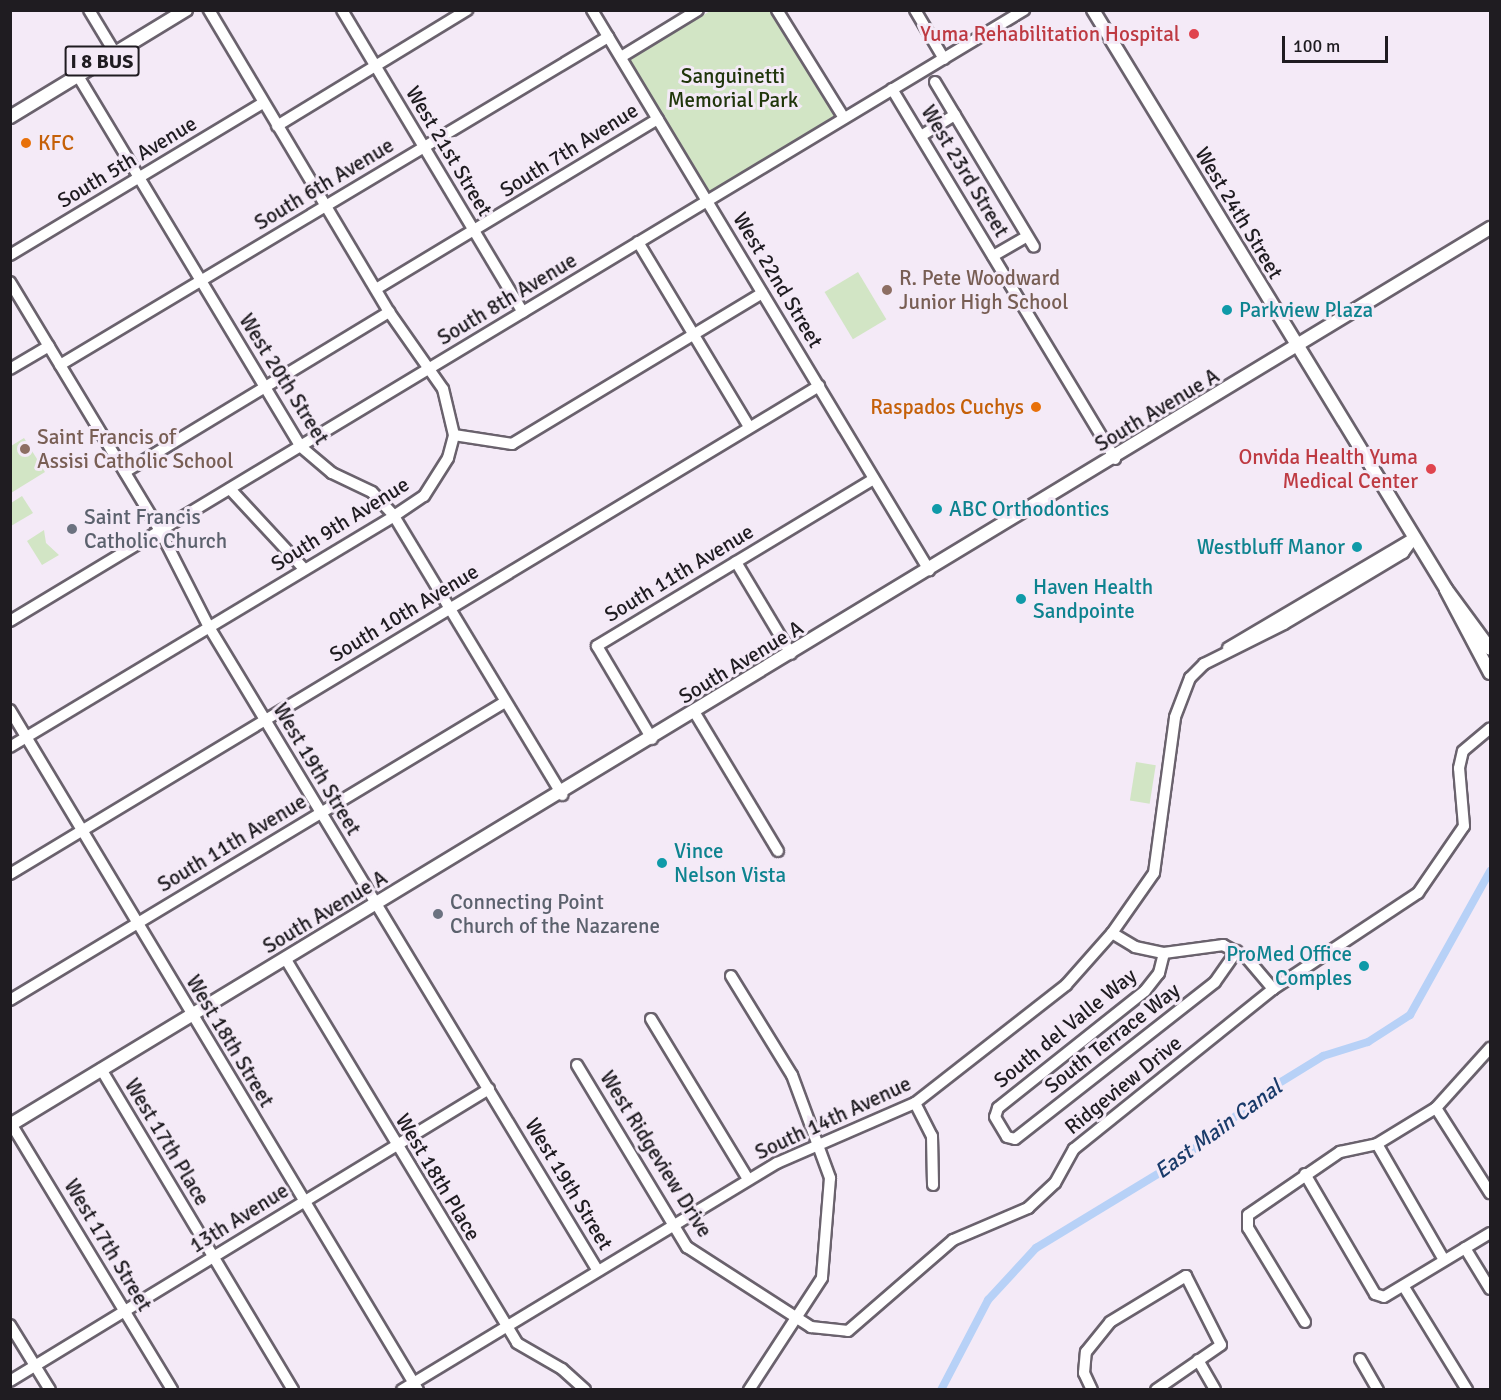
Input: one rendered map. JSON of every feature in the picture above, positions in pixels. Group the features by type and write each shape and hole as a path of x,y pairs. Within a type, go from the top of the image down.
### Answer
{"main road":[{"name":"I 8 BUS","path":"10,117 186,10"},
{"name":"West 24th Street","path":"1093,10 1446,589 1491,672"},
{"name":"South Avenue A","path":"11,1123 377,903 562,795 929,570 1299,348 1491,228"},
{"name":"West 24th Street","path":"1446,589 1491,649"}],"street":[{"path":"89,10 115,53"},
{"path":"209,10 389,312 427,370 443,389 454,435 512,444 762,293"},
{"name":"West 21st Street","path":"342,10 522,312"},
{"path":"277,126 467,10"},
{"name":"West 22nd Street","path":"592,10 929,570"},
{"path":"621,57 698,10"},
{"path":"777,10 844,118"},
{"path":"915,10 944,58"},
{"name":"South 8th Avenue","path":"10,621 1024,10"},
{"name":"South 6th Avenue","path":"60,365 608,37"},
{"name":"West 20th Street","path":"78,76 300,446 332,474 372,492 394,516 562,795"},
{"path":"935,82 1034,247"},
{"name":"West 23rd Street","path":"892,89 1115,459"},
{"name":"South 5th Avenue","path":"10,255 263,103"},
{"path":"921,136 955,115"},
{"name":"South 7th Avenue","path":"376,289 658,118"},
{"path":"993,256 1027,236"},
{"path":"638,242 749,427"},
{"name":"West 19th Street","path":"10,282 160,531 209,627 598,1271"},
{"path":"125,472 389,312"},
{"path":"10,369 49,346"},
{"name":"South 10th Avenue","path":"10,874 819,386"},
{"name":"South 9th Avenue","path":"10,747 394,516 439,478 454,435"},
{"name":"South 11th Avenue","path":"651,739 597,646 874,479"},
{"path":"230,489 304,569"},
{"name":"South 14th Avenue","path":"402,1389 416,1386 506,1327 748,1179 818,1145 915,1103 1066,985 1112,933 1158,862 1175,717 1190,678 1223,653 1274,630 1403,553 1414,538"},
{"path":"736,562 791,654"},
{"name":"South 11th Avenue","path":"10,1000 505,702"},
{"name":"West 18th Street","path":"10,711 416,1386"},
{"path":"695,713 778,851"},
{"name":"Ridgeview Drive","path":"797,1317 831,1332 859,1326 953,1240 1028,1208 1055,1183 1074,1149 1273,989 1418,893 1464,826 1459,768 1463,751 1491,728"},
{"path":"1112,933 1135,947 1164,953 1207,943 1236,951 1273,989"},
{"name":"South Terrace Way","path":"1002,1131 1011,1139 1024,1132 1215,982 1236,951"},
{"name":"South del Valle Way","path":"1002,1131 995,1117 998,1108 1145,991 1160,973 1164,953"},
{"name":"West 18th Place","path":"285,958 506,1327 524,1348 562,1369 585,1389"},
{"path":"731,976 792,1075 830,1178 822,1278 749,1389"},
{"path":"651,1019 748,1179"},
{"path":"1305,1322 1249,1227 1248,1215 1340,1152 1377,1144 1436,1108 1489,1055"},
{"name":"West Ridgeview Drive","path":"577,1065 673,1226 697,1257 797,1317"},
{"name":"West 17th Place","path":"101,1070 293,1389"},
{"name":"13th Avenue","path":"10,1381 489,1089"},
{"path":"915,1103 932,1136 933,1185"},
{"path":"1436,1108 1491,1192"},
{"name":"West 17th Street","path":"11,1123 172,1389"},
{"path":"1377,1144 1444,1260"},
{"path":"1305,1174 1375,1294 1384,1297 1491,1233"},
{"path":"1465,1248 1491,1290"},
{"path":"1092,1389 1084,1373 1086,1352 1110,1322 1186,1276 1222,1340 1156,1389"},
{"path":"1404,1287 1467,1389"},
{"path":"10,1325 50,1389"},
{"path":"1360,1359 1378,1389"},
{"path":"1198,1360 1215,1389"}],"green space":[{"name":"Sanguinetti Memorial Park","path":"710,11 772,11 835,116 710,192 630,60"},
{"path":"858,272 886,319 853,339 825,292"},
{"path":"24,438 45,472 11,493 11,446"},
{"path":"22,496 33,513 11,526 11,503"},
{"path":"44,530 46,543 59,555 42,565 27,541"},
{"path":"1136,762 1156,765 1150,804 1130,801"}],"waterway":[{"name":"East Main Canal","path":"941,1390 988,1300 1036,1248 1179,1161 1271,1088 1323,1056 1368,1042 1410,1015 1490,871"}],"place":[{"name":"Yuma Rehabilitation Hospital","path":"1194,34"},
{"name":"KFC","path":"26,143"},
{"name":"R. Pete Woodward Junior High School","path":"887,290"},
{"name":"Parkview Plaza","path":"1227,310"},
{"name":"Raspados Cuchys","path":"1036,407"},
{"name":"Saint Francis of Assisi Catholic School","path":"25,449"},
{"name":"Onvida Health Yuma Medical Center","path":"1431,469"},
{"name":"ABC Orthodontics","path":"937,509"},
{"name":"Saint Francis Catholic Church","path":"72,529"},
{"name":"Westbluff Manor","path":"1357,547"},
{"name":"Haven Health Sandpointe","path":"1021,599"},
{"name":"Vince Nelson Vista","path":"662,863"},
{"name":"Connecting Point Church of the Nazarene","path":"438,914"},
{"name":"ProMed Office Comples","path":"1364,966"}]}
